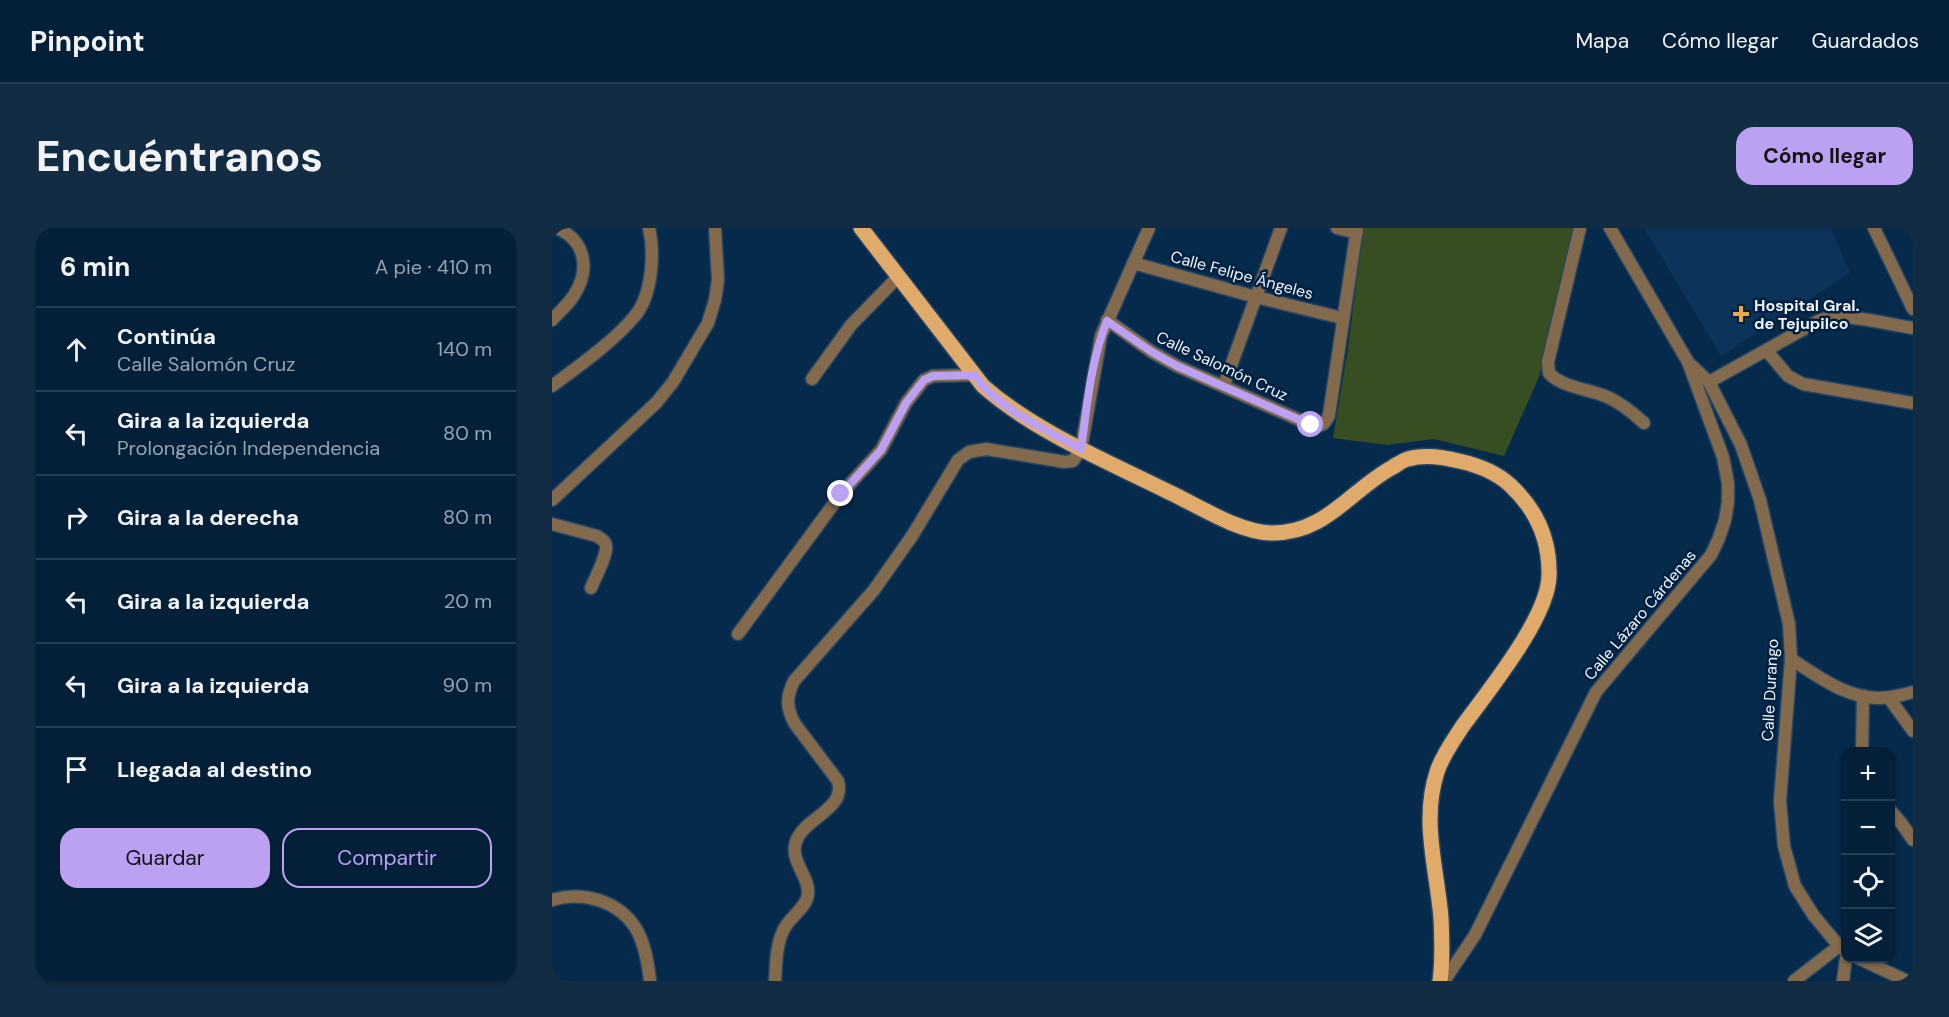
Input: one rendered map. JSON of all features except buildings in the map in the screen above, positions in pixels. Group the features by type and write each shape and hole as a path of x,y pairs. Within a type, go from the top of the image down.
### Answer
{"main road":[{"path":"861,228 983,386 1015,412 1081,449 1237,525 1269,533 1294,531 1323,520 1382,473 1408,459 1439,456 1473,464 1502,477 1520,494 1538,517 1548,546 1550,579 1540,612 1522,643 1450,744 1437,769 1430,798 1429,829 1441,918 1442,981"}],"street":[{"path":"552,320 574,295 582,278 584,256 578,244 566,232 556,228"},
{"path":"552,386 589,359 635,316 647,293 652,265 649,228"},
{"path":"552,500 656,403 673,382 708,323 716,300 718,280 715,228"},
{"path":"775,981 782,932 788,921 805,902 808,894 797,862 795,843 806,827 836,801 840,792 838,782 789,714 787,703 794,681 874,590 912,536 957,460 969,452 986,448 1068,463 1073,461 1081,449 1101,336 1149,228"},
{"path":"1224,385 1281,228"},
{"path":"1337,228 1357,230 1342,318"},
{"path":"1580,228 1548,362 1549,373 1560,381 1613,399 1644,423"},
{"name":"Calle Lázaro Cárdenas","path":"1442,981 1475,935 1596,693 1711,555 1725,520 1728,483 1723,457 1688,362 1610,228"},
{"path":"1874,228 1913,309"},
{"name":"Calle Felipe Ángeles","path":"1133,263 1342,318"},
{"path":"812,379 851,325 898,276"},
{"path":"1709,382 1820,320 1831,317 1913,328"},
{"name":"Calle Salomón Cruz","path":"1107,321 1177,366 1319,427 1329,415 1342,318"},
{"path":"1767,351 1788,376 1803,384 1913,403"},
{"name":"Calle Durango","path":"1688,362 1709,382 1741,445 1760,500 1789,624 1791,659 1780,801 1784,846 1795,886 1814,916 1841,947"},
{"path":"738,634 841,494 881,450 906,403 924,380 933,376 974,375"},
{"path":"552,524 597,536 606,544 591,588"},
{"path":"1791,659 1836,687 1863,696 1889,698 1913,692"},
{"path":"1862,747 1863,696"},
{"path":"1889,698 1913,731"},
{"path":"1895,816 1913,840"},
{"path":"552,900 565,896 579,896 598,900 623,914 634,927 642,943 648,962 650,981"},
{"path":"1794,981 1841,949"},
{"path":"1843,981 1845,963"},
{"path":"1866,963 1907,981"}],"shaded area":[{"name":"Hospital Gral. de Tejupilco","path":"1644,228 1831,228 1850,273 1721,356"}],"green space":[{"path":"1363,228 1577,228 1539,377 1504,456 1434,439 1387,445 1333,438 1348,348"}],"place":[{"name":"Hospital Gral. de Tejupilco","path":"1741,314"}],"route":[{"path":"841,494 881,450 915,389 924,380 933,376 974,375 998,400 1015,412 1081,449 1096,358 1107,321 1130,338 1177,366 1311,425"}]}
